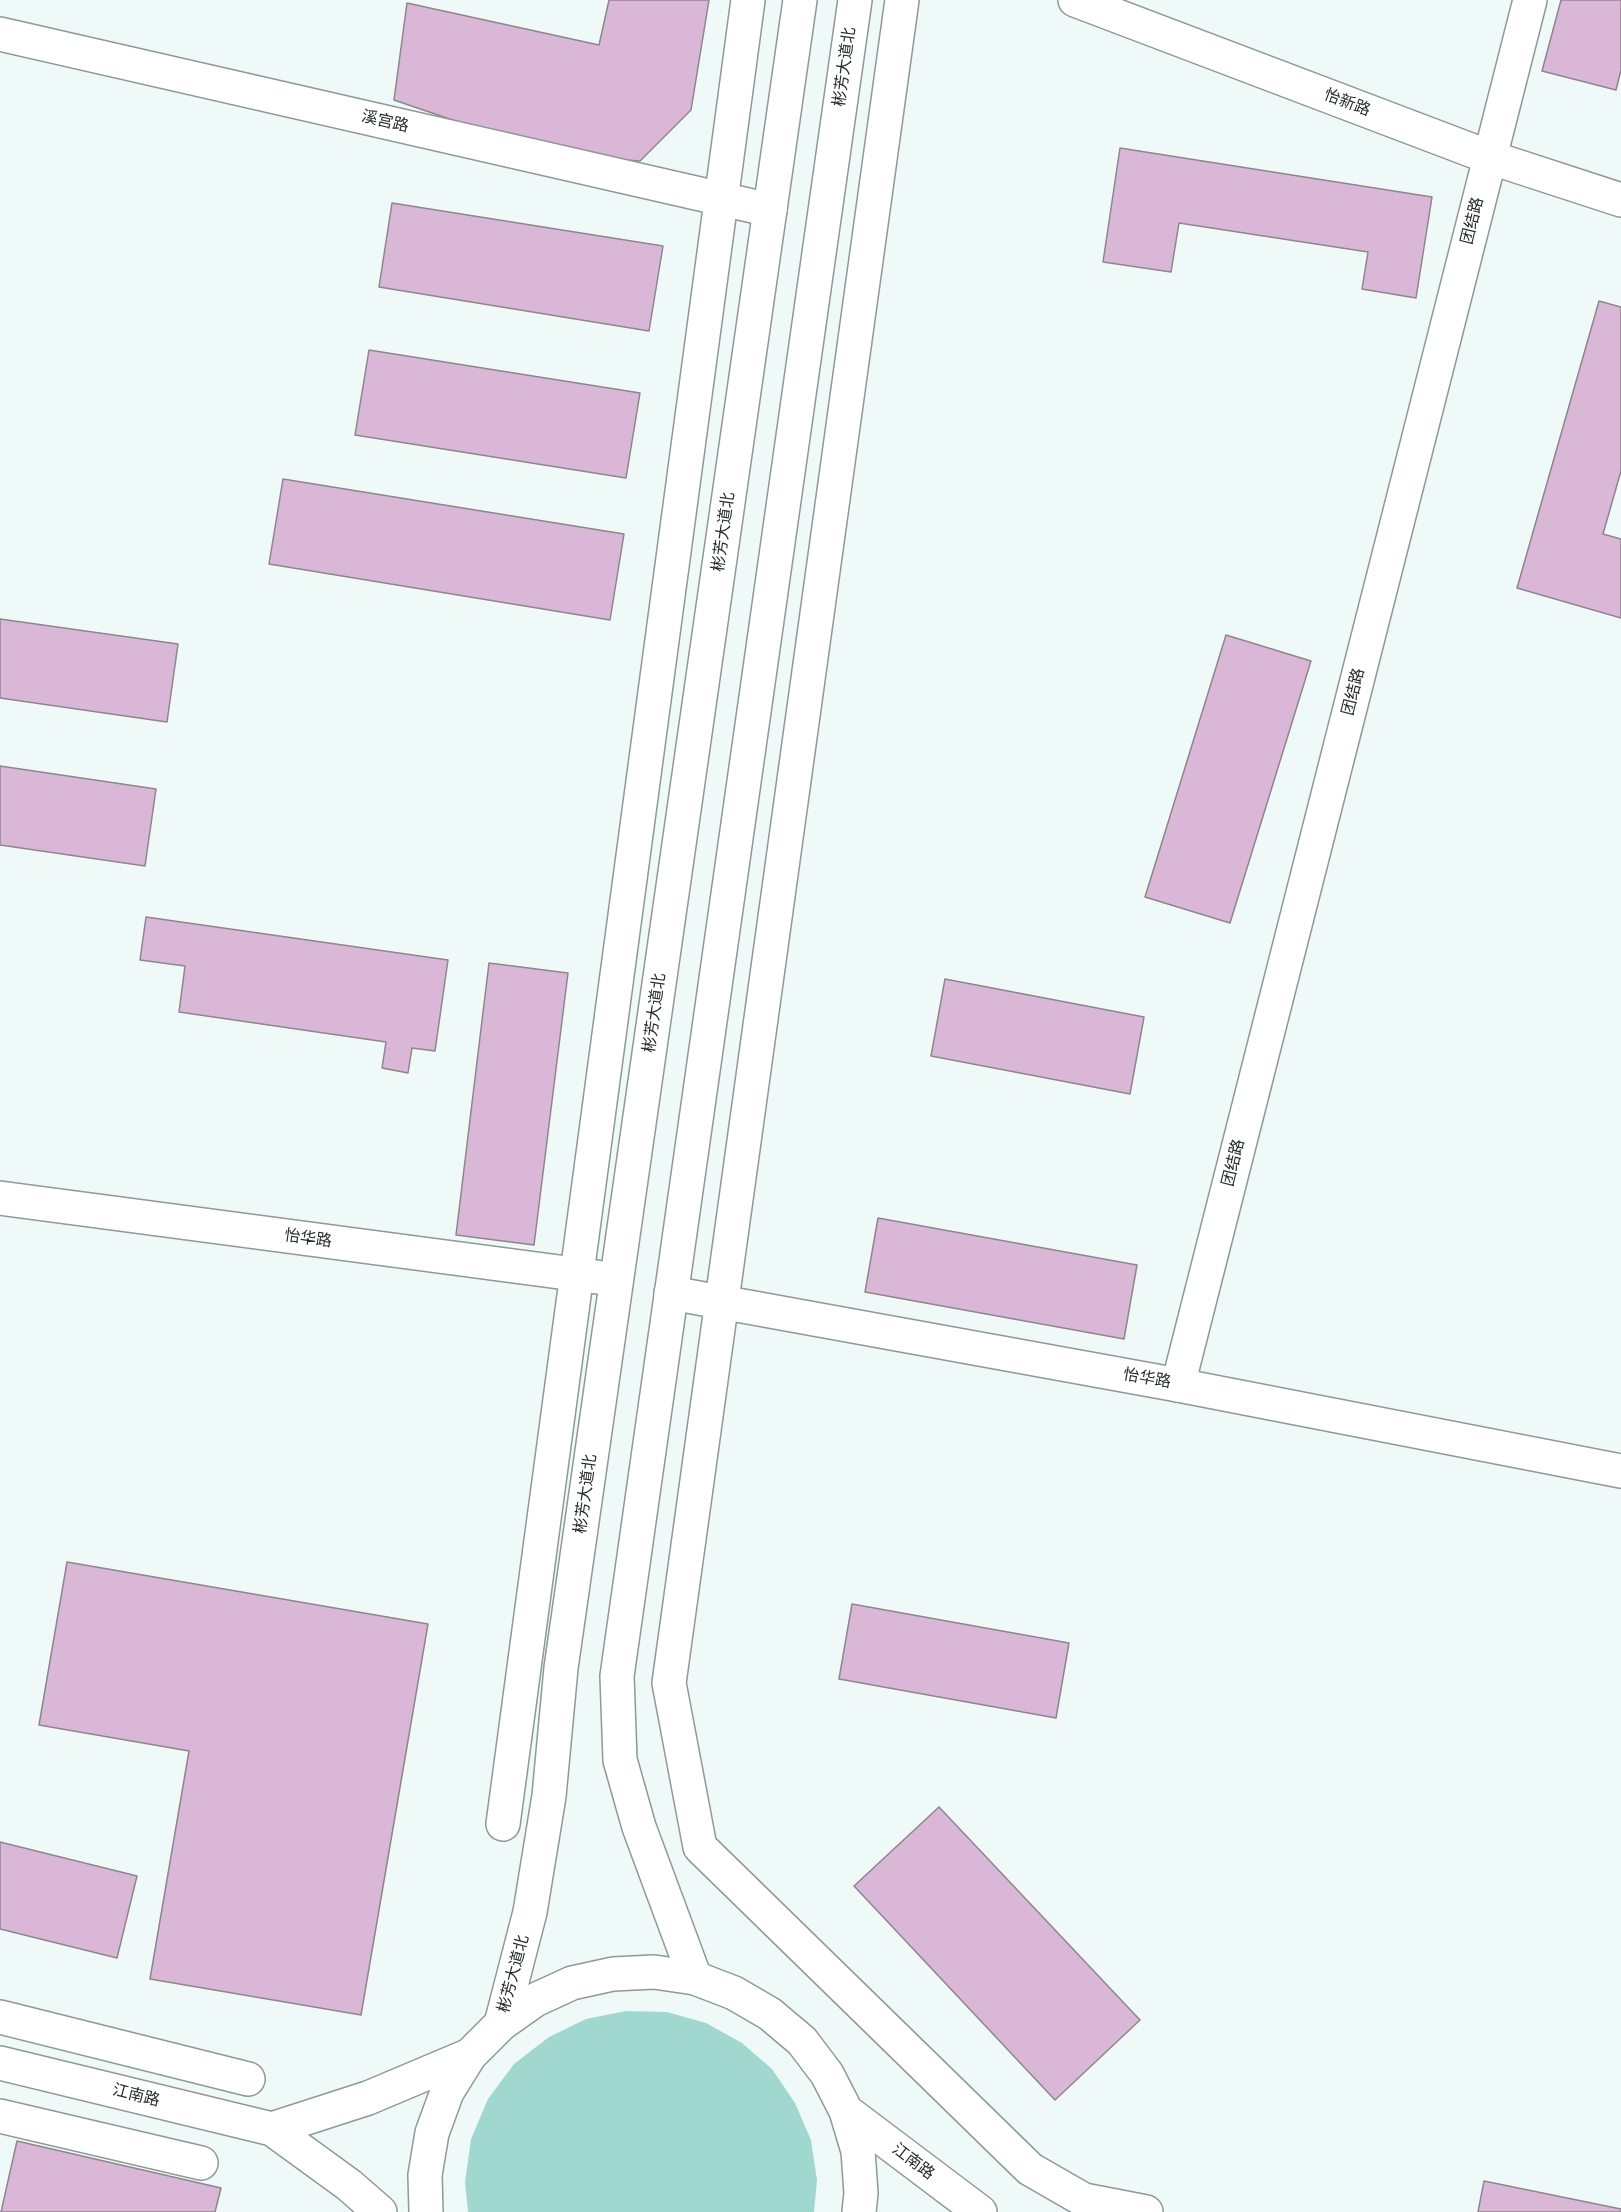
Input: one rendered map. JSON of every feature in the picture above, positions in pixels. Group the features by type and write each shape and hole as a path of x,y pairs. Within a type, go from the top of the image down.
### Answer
{"street":[{"path":"503,1824 748,0"},
{"name":"彬芳大道北","path":"501,2024 530,1912 549,1796 561,1668 800,0"},
{"name":"彬芳大道北","path":"695,1978 639,1827 621,1760 617,1676 855,0"},
{"path":"902,0 669,1683 700,1847 1030,2169 1084,2200 1146,2212"},
{"name":"怡新路","path":"1075,0 1489,157 1621,200"},
{"name":"团结路","path":"1178,1385 1530,0"},
{"name":"溪宫路","path":"0,34 770,210"},
{"name":"怡华路","path":"0,1198 617,1280"},
{"name":"怡华路","path":"671,1293 1178,1385 1621,1470"},
{"path":"426,2212 425,2175 432,2133 447,2092 470,2055 501,2024 535,2000 572,1983 623,1974 654,1972 695,1978 734,1992 770,2014 802,2041 827,2074 846,2111 858,2151 861,2193 859,2212"},
{"path":"0,2017 248,2079"},
{"path":"272,2129 368,2098 470,2055"},
{"name":"江南路","path":"0,2063 272,2129 349,2185 380,2212"},
{"name":"江南路","path":"846,2111 980,2212"},
{"path":"0,2116 201,2163"}],"green space":[{"path":"626,2011 667,2012 706,2023 742,2043 772,2069 795,2103 811,2140 817,2180 814,2212 468,2212 465,2182 471,2139 488,2099 514,2064 549,2037 586,2019"}],"building":[{"path":"609,0 709,0 691,110 640,161 555,155 394,100 407,3 599,45"},
{"path":"1561,0 1621,0 1621,70 1616,90 1542,71"},
{"path":"1120,148 1432,197 1416,298 1362,289 1368,252 1179,223 1171,272 1103,262"},
{"path":"392,203 663,246 649,331 379,287"},
{"path":"1599,301 1621,307 1621,471 1603,534 1621,539 1621,618 1517,588"},
{"path":"369,350 640,393 626,478 355,435"},
{"path":"283,479 624,534 610,620 269,564"},
{"path":"0,619 178,644 167,722 0,698"},
{"path":"1226,635 1311,661 1230,923 1145,897"},
{"path":"0,766 156,789 145,866 0,845"},
{"path":"146,917 448,960 435,1051 412,1048 408,1073 382,1068 386,1042 179,1012 185,966 140,960"},
{"path":"489,963 568,973 534,1245 456,1235"},
{"path":"945,979 1144,1017 1130,1094 931,1056"},
{"path":"878,1218 1137,1265 1124,1339 865,1292"},
{"path":"67,1562 428,1624 361,2015 150,1979 189,1751 39,1725"},
{"path":"852,1604 1069,1643 1056,1718 839,1679"},
{"path":"939,1807 1140,2020 1055,2100 854,1886"},
{"path":"0,1842 137,1876 117,1958 0,1929"},
{"path":"17,2141 221,2188 215,2212 1,2212"},
{"path":"1484,2181 1621,2209 1621,2212 1478,2212"}]}
